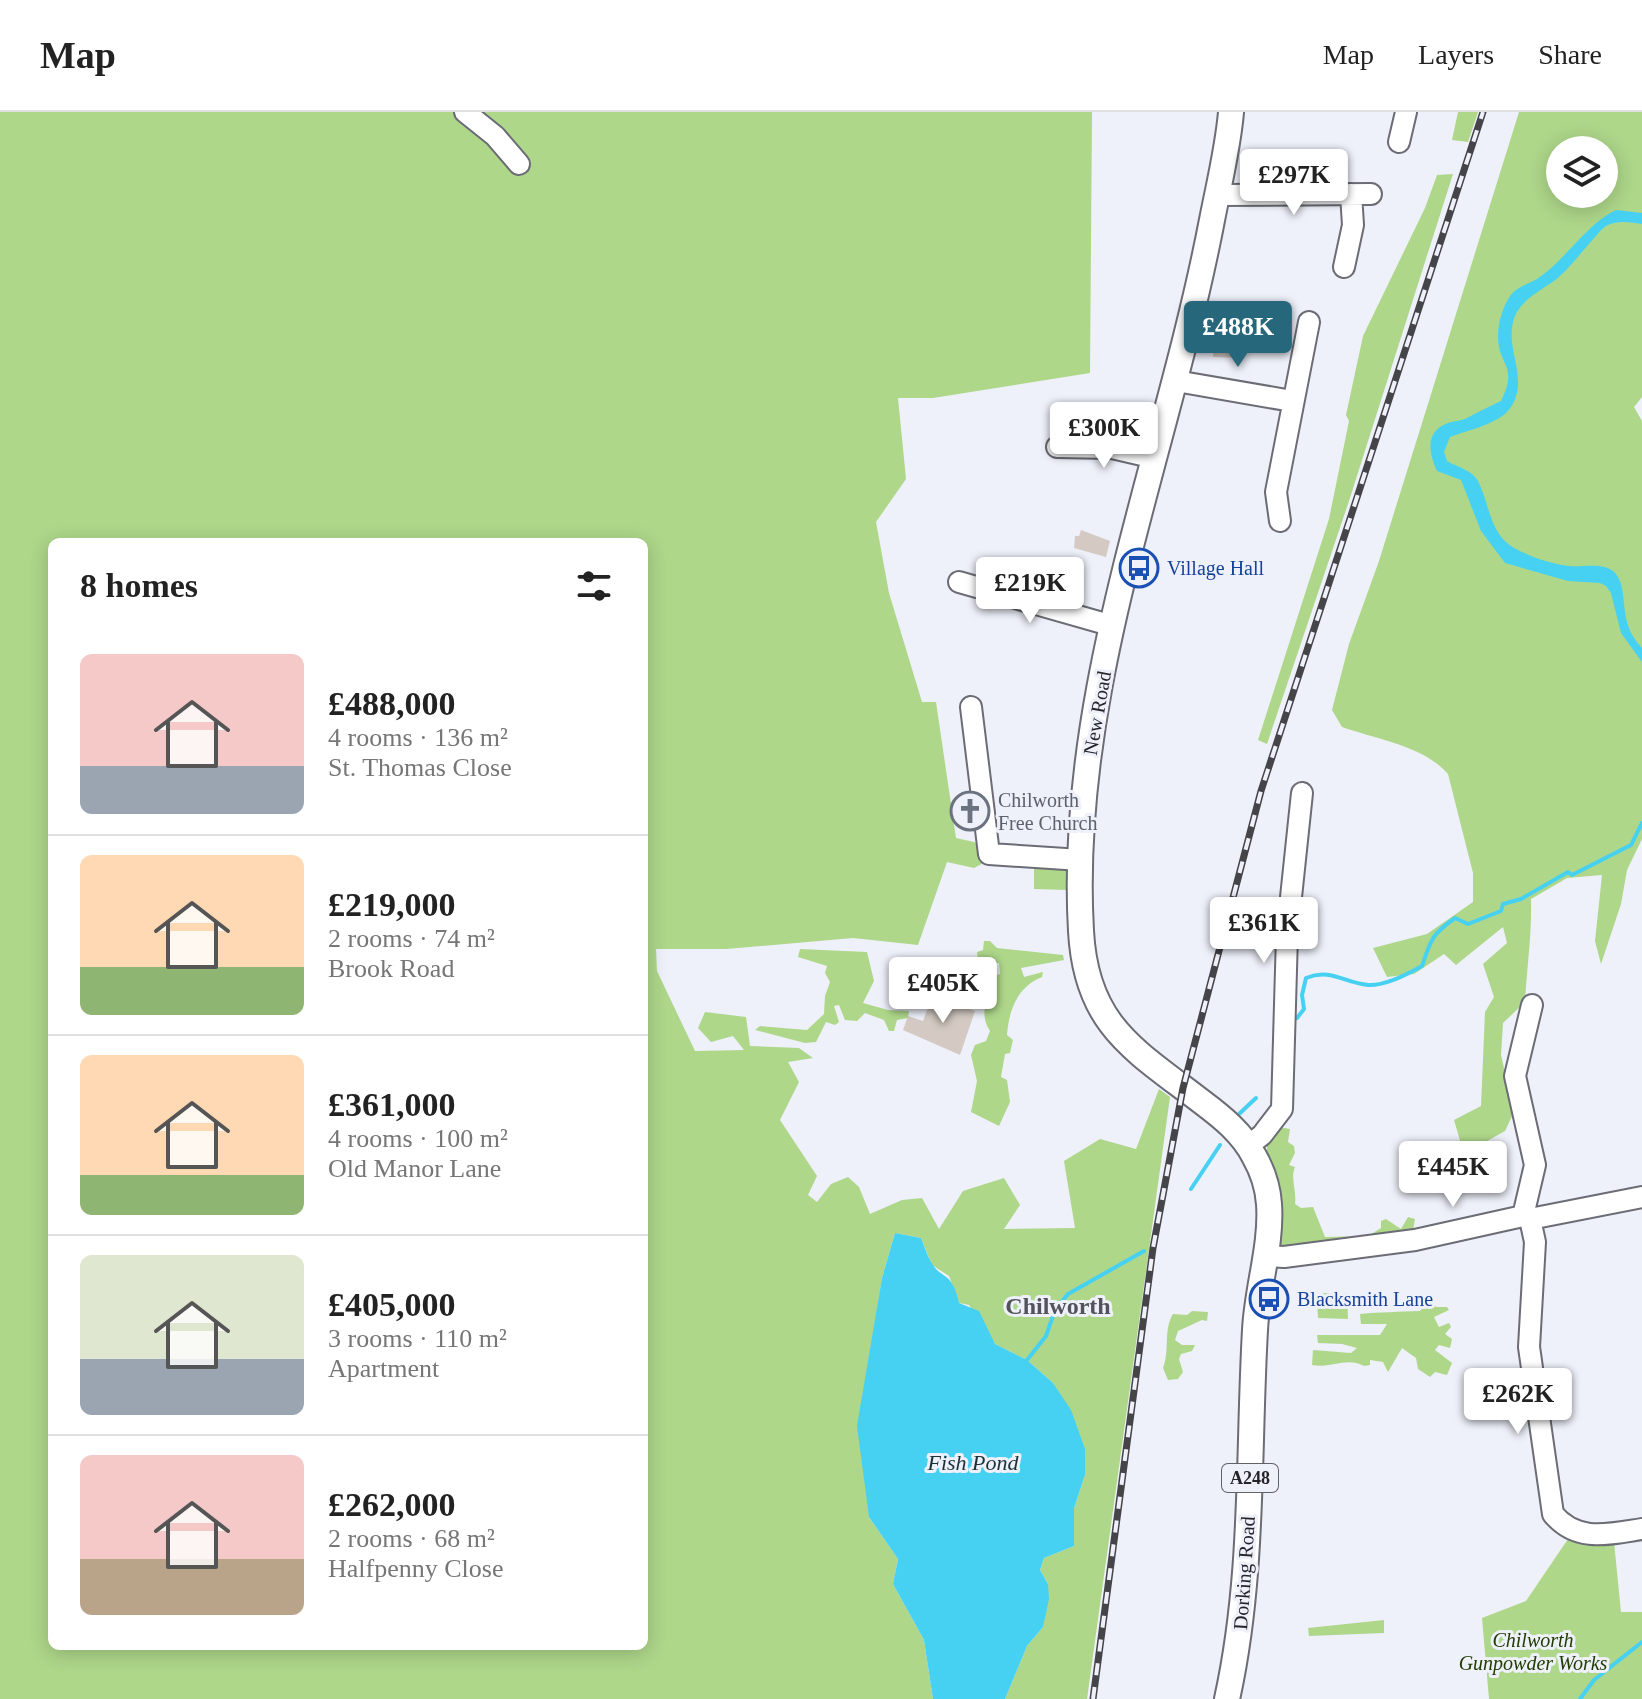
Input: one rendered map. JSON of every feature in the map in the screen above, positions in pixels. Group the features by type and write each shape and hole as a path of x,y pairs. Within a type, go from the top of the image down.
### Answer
{"main road":[{"name":"New Road","path":"1190,1092 1149,1064 1124,1041 1097,1000 1083,953 1081,860 1084,786 1113,626 1176,381 1217,195 1231,112"},
{"name":"Dorking Road","path":"1190,1092 1225,1120 1248,1146 1261,1171 1269,1200 1255,1327 1243,1613 1227,1699"}],"street":[{"path":"465,112 495,136 519,164"},
{"path":"1399,142 1406,112"},
{"path":"1217,195 1361,194 1344,267"},
{"path":"1280,521 1276,492 1309,322"},
{"path":"1176,381 1292,401"},
{"path":"1057,447 1112,448 1155,458"},
{"path":"959,582 1113,626"},
{"path":"971,707 989,854 1081,860"},
{"path":"1248,1146 1262,1135 1282,1109 1287,935 1302,793"},
{"path":"1532,1005 1515,1076 1535,1165 1527,1217 1535,1242 1529,1347 1553,1514 1563,1526 1589,1535 1642,1529"},
{"path":"1264,1256 1284,1257 1415,1240 1642,1197"}],"green space":[{"path":"0,112 454,112 482,134 469,112 1092,112 1090,373 933,398 898,398 906,479 876,522 889,593 922,702 936,702 956,838 974,842 995,857 974,868 947,862 918,945 853,938 726,949 656,949 657,971 695,1051 744,1050 733,1036 711,1042 698,1028 705,1012 746,1017 750,1046 799,1048 813,1058 788,1062 799,1082 780,1120 817,1176 808,1195 817,1202 831,1184 848,1177 859,1187 870,1214 902,1200 922,1198 939,1229 963,1191 1004,1178 1020,1205 1004,1229 1075,1228 1064,1161 1100,1139 1136,1149 1159,1089 1170,1097 1087,1699 1005,1699 1027,1646 1043,1627 1048,1584 1040,1570 1044,1558 1074,1546 1074,1508 1085,1475 1053,1383 1027,1360 995,1344 969,1305 959,1303 949,1276 932,1265 921,1238 895,1233 882,1278 874,1330 869,1517 898,1559 893,1584 924,1640 933,1699 0,1699"},
{"path":"1458,112 1478,112 1468,142 1452,140"},
{"path":"1519,112 1642,112 1642,397 1634,407 1642,421 1642,839 1627,870 1621,904 1601,964 1595,941 1602,875 1567,878 1531,899 1525,1002 1503,1023 1501,1055 1514,1112 1505,1131 1464,1154 1454,1120 1481,1106 1485,1012 1494,997 1483,964 1507,943 1503,927 1456,965 1444,954 1414,974 1387,977 1373,948 1427,934 1473,902 1473,873 1448,774 1438,764 1413,750 1342,727 1332,710 1349,644 1379,561"},
{"path":"1453,174 1349,501 1267,744 1258,740 1329,519 1363,336 1425,208 1437,175"},
{"path":"1034,863 1067,864 1067,890 1034,889"},
{"path":"984,941 990,941 997,948 1063,955 1064,960 1021,968 1024,977 1043,972 1042,977 1020,993 1010,1017 1007,1035 1013,1040 1010,1053 1005,1054 1001,1077 1007,1080 1010,1102 999,1126 971,1112 977,1081 971,1055 975,1045 986,1041 990,1031 984,1014 991,986 965,991 963,985 1000,974 999,963 986,964 978,960 977,952 983,950"},
{"path":"800,949 867,952 874,981 863,1003 888,1010 909,1011 908,1018 897,1020 894,1031 889,1031 884,1020 865,1013 857,1021 845,1020 839,1005 834,1006 839,1022 835,1025 826,1022 816,1042 805,1043 755,1030 760,1026 807,1030 824,1014 830,982 825,973 827,966 798,957"},
{"path":"1267,1125 1290,1129 1288,1142 1294,1146 1295,1153 1289,1165 1295,1167 1295,1204 1301,1208 1313,1207 1325,1237 1368,1236 1381,1228 1381,1221 1386,1219 1401,1229 1408,1217 1415,1219 1412,1236 1281,1253 1267,1158"},
{"path":"1323,1293 1347,1293 1348,1319 1318,1318 1317,1301"},
{"path":"1425,1296 1430,1296 1436,1307 1447,1307 1449,1310 1434,1317 1439,1327 1449,1323 1451,1327 1445,1334 1452,1339 1450,1348 1439,1345 1435,1350 1452,1363 1447,1375 1435,1372 1430,1377 1418,1369 1416,1358 1402,1348 1388,1372 1383,1362 1370,1360 1370,1365 1364,1366 1351,1362 1312,1365 1313,1350 1351,1353 1357,1348 1318,1343 1317,1335 1380,1335 1387,1324 1361,1324 1360,1314 1420,1311"},
{"path":"1192,1311 1208,1312 1207,1321 1202,1320 1178,1331 1175,1340 1182,1345 1195,1345 1192,1351 1181,1354 1179,1359 1183,1372 1178,1379 1168,1380 1163,1368 1170,1320 1173,1314 1187,1315"},
{"name":"Chilworth Gunpowder Works","path":"1568,1539 1614,1542 1621,1612 1642,1612 1642,1699 1489,1699 1482,1618 1526,1601"},
{"path":"1384,1620 1384,1633 1309,1636 1308,1628"}],"water":[{"path":"1616,210 1642,213 1642,224 1619,222 1606,226 1565,271 1520,307 1512,333 1518,386 1511,407 1492,422 1450,437 1444,452 1447,461 1468,471 1478,481 1495,527 1507,543 1549,562 1569,566 1600,566 1616,574 1629,628 1642,648 1642,662 1621,633 1611,593 1606,586 1568,581 1505,563 1481,531 1461,480 1437,471 1430,444 1440,427 1465,419 1501,401 1508,373 1499,346 1498,331 1503,309 1511,295 1548,271 1594,225"},
{"name":"Fish Pond","path":"895,1233 921,1238 935,1268 953,1285 959,1303 979,1311 995,1344 1027,1360 1053,1383 1071,1410 1085,1449 1085,1475 1074,1508 1074,1546 1044,1558 1040,1570 1048,1584 1049,1599 1043,1627 1027,1646 1005,1699 933,1699 924,1640 893,1584 898,1559 869,1517 857,1426 882,1278"}],"building":[{"path":"1247,166 1282,169 1282,180 1247,181"},
{"path":"1214,327 1233,327 1233,339 1259,340 1259,353 1241,353 1241,358 1213,357"},
{"path":"1081,530 1110,541 1106,557 1074,548 1075,536 1079,536"},
{"path":"935,997 975,1011 960,1055 903,1030 908,1016 923,1021"}],"waterway":[{"path":"1297,1018 1304,1009 1302,995 1306,978 1330,975 1368,985 1403,976 1422,966 1433,939 1455,918 1468,924 1501,911 1503,904 1521,899 1568,872 1572,875 1631,845 1642,823"},
{"path":"1239,1114 1256,1098"},
{"path":"1191,1189 1220,1145"},
{"path":"1027,1360 1046,1336 1055,1310 1068,1294 1144,1251"},
{"path":"1580,1699 1594,1680 1642,1642"}],"railway":[{"path":"1093,1699 1153,1248 1183,1088 1261,791 1483,112"}],"place":[{"name":"Village Hall","path":"1139,568"},
{"name":"Chilworth Free Church","path":"970,811"},
{"name":"Blacksmith Lane","path":"1269,1299"}],"district":[{"name":"Chilworth","path":"1058,1306"}]}
